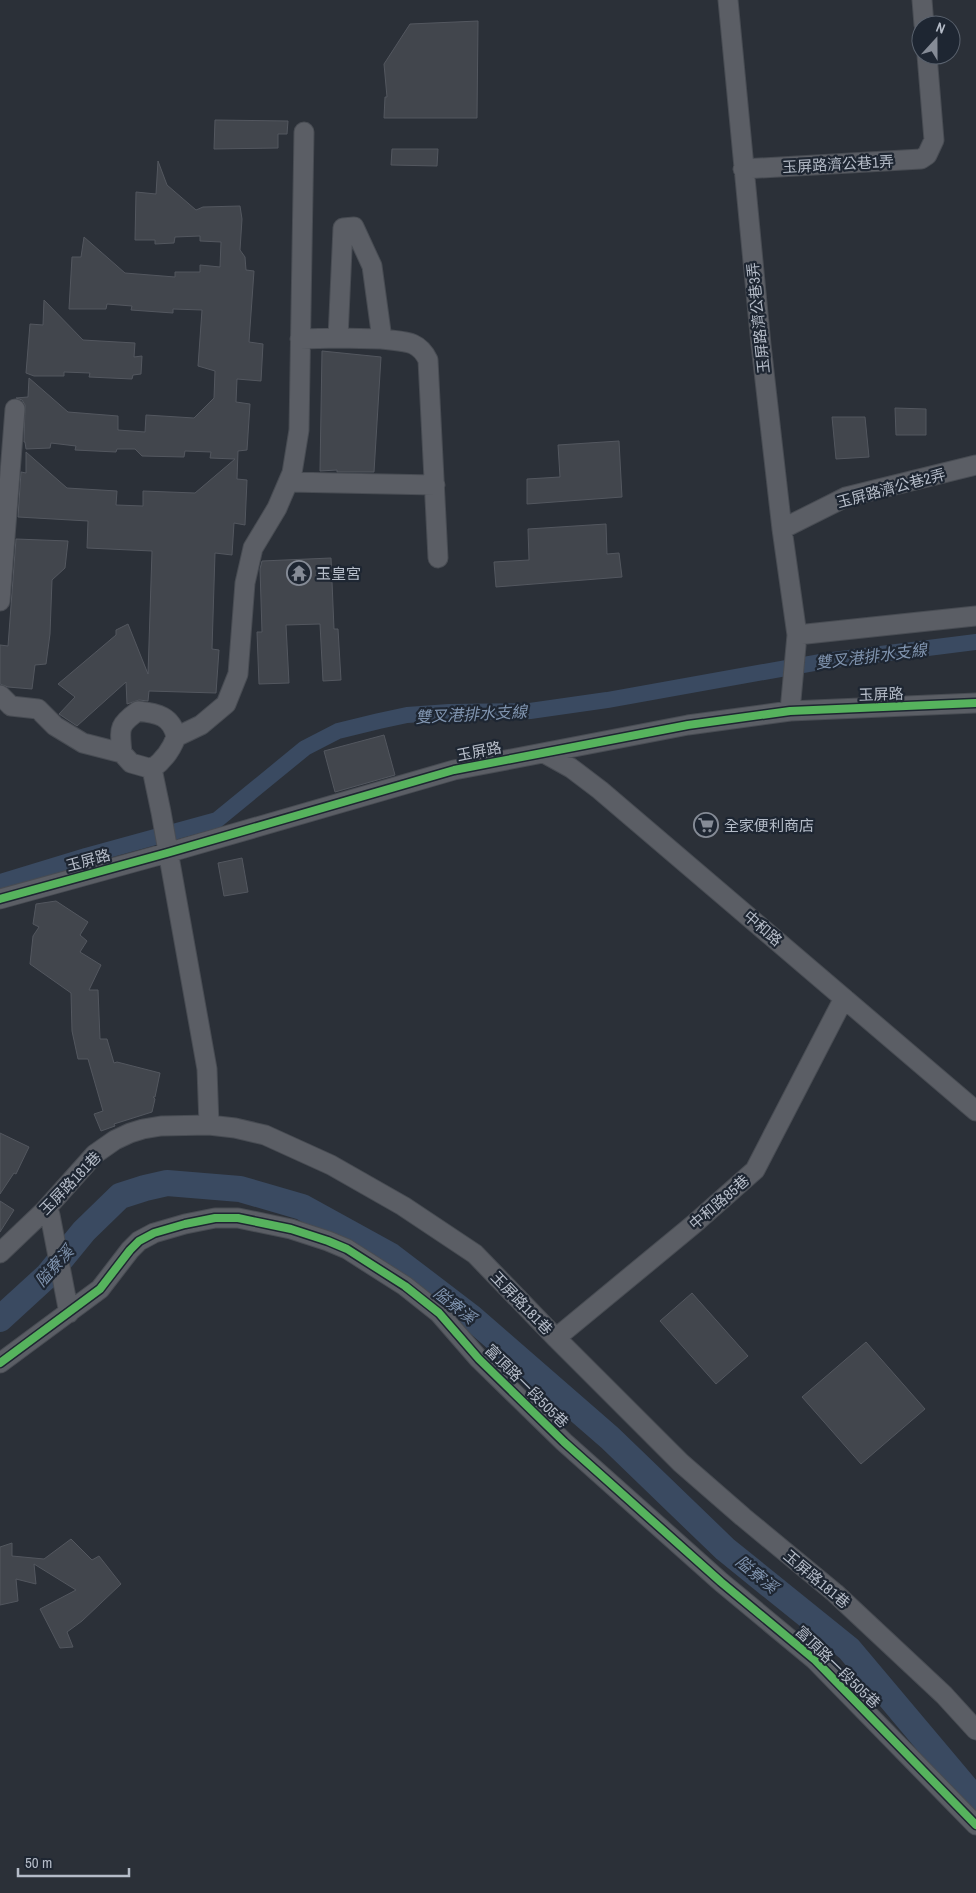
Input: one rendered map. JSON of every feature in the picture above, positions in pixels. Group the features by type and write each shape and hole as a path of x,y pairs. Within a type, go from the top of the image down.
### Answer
{"street":[{"name":"玉屏路濟公巷3弄","path":"728,0 761,345 782,529 797,635"},
{"path":"922,0 923,15"},
{"name":"玉屏路濟公巷1弄","path":"743,169 920,159 930,151 934,140 928,65"},
{"path":"176,737 202,725 226,704 238,674 245,583 254,548 292,474 299,430 304,132"},
{"path":"338,338 343,228 354,227 372,266 382,339"},
{"path":"300,339 382,339 411,343 423,350 428,360 438,558"},
{"path":"0,601 14,409"},
{"name":"玉屏路濟公巷2弄","path":"782,529 846,497 976,465"},
{"path":"288,482 435,485"},
{"path":"790,711 797,635 976,616"},
{"path":"0,695 10,706 38,709 56,726 83,743 122,753 131,763 152,768 161,762 172,749 176,737 174,728 166,718 138,711 124,721 120,732 122,753"},
{"name":"玉屏路","path":"0,899 454,770 688,725 790,711 976,704"},
{"name":"中和路","path":"544,753 572,768 600,790 976,1111"},
{"path":"152,768 207,1069 209,1125"},
{"name":"中和路85巷","path":"556,1338 694,1224 755,1170 844,998"},
{"name":"玉屏路181巷","path":"0,1253 48,1212 95,1154 130,1133 162,1126 209,1125 235,1128 265,1135 332,1165 403,1206 475,1254 681,1463 835,1593 944,1695 976,1730"},
{"path":"48,1212 68,1307"},
{"name":"富頂路一段505巷","path":"0,1363 68,1307 100,1289 140,1241 154,1233 215,1218 238,1218 291,1229 328,1241 347,1250 405,1286 439,1313 479,1359 564,1442 721,1582 815,1660 976,1825"}],"building":[{"path":"478,21 477,118 384,118 385,97 387,97 384,64 410,24"},
{"path":"215,120 288,121 287,134 278,134 278,148 214,149"},
{"path":"392,149 438,149 437,166 391,165"},
{"path":"158,161 167,185 196,210 203,207 240,206 242,219 240,250 245,257 246,270 254,271 249,342 263,344 261,381 237,379 236,402 250,404 247,450 238,451 237,479 247,480 245,525 234,523 232,555 215,553 212,649 219,650 216,693 149,691 148,701 139,700 127,704 126,682 77,726 59,714 75,697 58,684 116,635 116,630 128,624 148,674 152,551 87,548 88,521 18,517 21,472 26,473 26,452 67,488 117,491 116,505 143,506 143,491 195,493 235,459 210,458 211,452 185,451 184,457 142,456 135,449 117,449 116,452 75,450 76,446 51,443 50,448 26,449 24,442 25,405 22,400 16,398 28,397 29,378 68,412 118,416 118,430 145,432 146,415 194,418 214,398 215,371 198,366 202,310 173,309 173,313 131,310 132,306 107,304 106,309 69,309 72,257 81,257 84,237 125,273 175,277 175,272 200,272 200,265 220,267 221,242 200,241 200,236 175,237 174,243 155,244 155,240 135,240 136,192 156,194"},
{"path":"44,300 83,340 135,343 134,357 142,356 141,374 133,375 132,379 89,377 90,373 64,372 64,376 34,376 26,373 30,324 43,325"},
{"path":"322,351 381,357 374,472 320,471"},
{"path":"895,408 926,409 926,435 896,435"},
{"path":"832,417 865,417 869,457 836,459"},
{"path":"619,441 622,497 527,504 527,479 560,477 558,445"},
{"path":"606,524 607,554 619,553 622,577 496,587 494,562 529,560 528,529"},
{"path":"16,539 68,541 65,568 52,580 50,634 46,664 35,665 32,689 8,687 0,684 0,645 8,646"},
{"path":"331,558 334,629 338,629 341,680 323,681 320,624 286,625 289,683 259,684 257,632 262,632 260,569 262,561"},
{"path":"384,735 395,775 335,792 324,751"},
{"path":"242,858 248,892 224,896 218,863"},
{"path":"56,901 88,922 80,935 87,941 80,952 101,965 89,990 98,990 100,1039 107,1039 114,1063 117,1062 160,1073 155,1097 153,1097 155,1099 152,1112 114,1124 115,1126 101,1131 94,1114 103,1111 88,1059 78,1059 72,1031 71,993 30,964 33,936 39,927 33,924 36,904"},
{"path":"0,1133 29,1147 16,1174 14,1173 0,1194"},
{"path":"0,1201 14,1210 0,1232"},
{"path":"692,1293 748,1356 716,1384 660,1321"},
{"path":"866,1342 925,1409 861,1464 802,1397"},
{"path":"71,1539 92,1560 99,1556 121,1584 82,1621 67,1632 73,1647 60,1648 40,1609 76,1590 34,1564 36,1584 16,1579 18,1601 0,1605 0,1547 12,1543 12,1556 44,1559"}],"waterway":[{"name":"雙叉港排水支線","path":"0,882 217,820 305,748 338,731 407,715 449,712 530,711 607,700 825,661 976,642"},
{"name":"隘寮溪","path":"0,1319 48,1275 84,1231 120,1196 167,1183 240,1189 302,1207 391,1256 471,1317 610,1438 725,1549 849,1649 976,1800"}],"cycle path":[{"path":"0,899 454,770 688,725 790,711 976,703"},
{"path":"0,1363 100,1289 130,1250 139,1241 154,1233 215,1218 238,1218 291,1229 347,1249 405,1286 439,1313 479,1359 564,1442 721,1582 815,1660 976,1825"}],"place":[{"name":"玉皇宮","path":"299,573"},
{"name":"全家便利商店","path":"706,825"}]}
